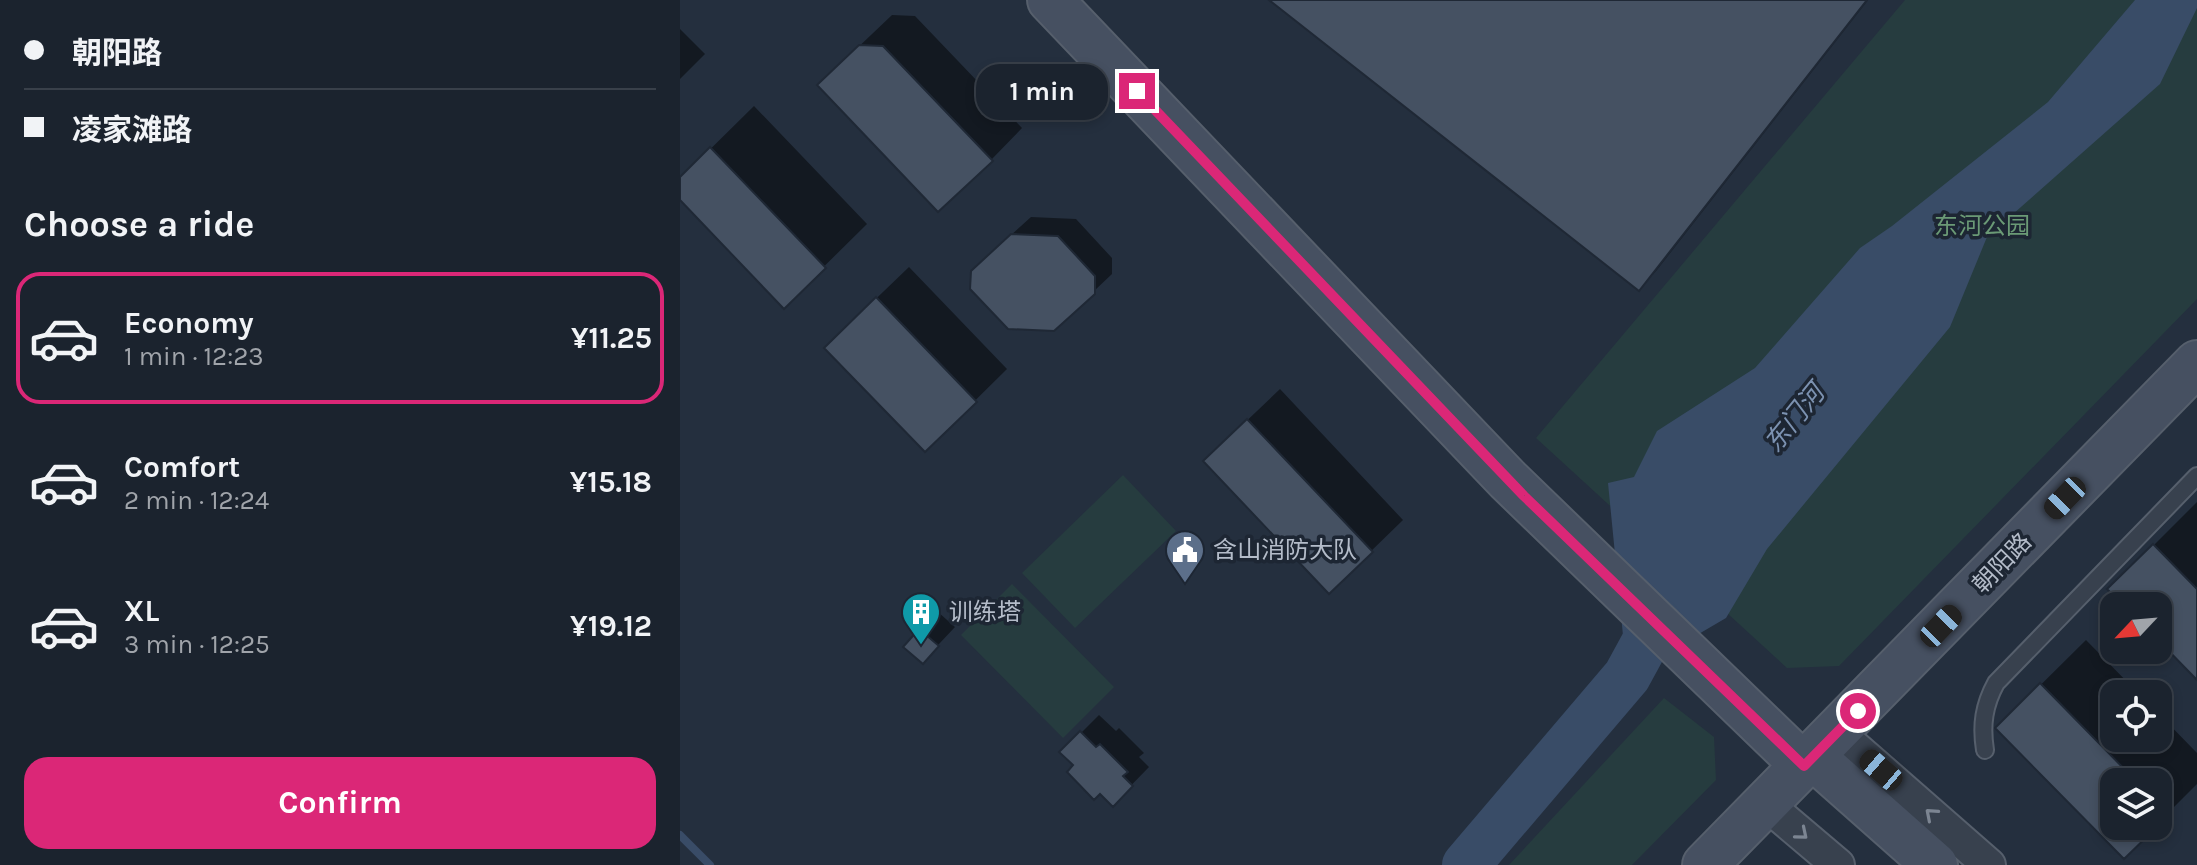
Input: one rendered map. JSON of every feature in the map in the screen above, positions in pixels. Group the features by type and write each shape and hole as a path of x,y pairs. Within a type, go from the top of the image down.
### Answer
{"main road":[{"path":"1050,0 1540,512 1803,767 1894,865"},
{"name":"朝阳路","path":"1705,865 2197,363"},
{"path":"1803,767 1935,865"}],"street":[{"path":"1803,767 1838,865"},
{"path":"1803,767 1989,865"}],"lane":[{"path":"1985,750 1984,717 1987,700 1996,683 2197,476"}],"green space":[{"name":"东河公园","path":"1905,0 2197,0 2197,299 1839,666 1787,668 1536,438"},
{"path":"1123,475 1176,531 1075,628 1022,573"},
{"path":"1012,584 1114,687 1063,738 961,635"},
{"path":"1664,698 1714,737 1716,780 1632,865 1509,865"}],"water":[{"path":"2135,0 2197,0 2197,8 2160,84 1987,237 1950,327 1767,549 1726,618 1627,676 1608,483 1634,477 1657,431 1755,368 1860,248 2048,102"}],"building":[{"path":"1269,0 1867,0 1639,291"},
{"path":"859,45 883,46 993,161 938,212 817,85"},
{"path":"710,147 826,268 784,309 680,200 680,177"},
{"path":"1011,234 1058,236 1095,276 1095,294 1054,331 1008,329 970,289 971,271"},
{"path":"876,297 977,402 925,452 824,348"},
{"path":"1247,419 1373,552 1329,594 1203,461"},
{"path":"2153,544 2197,589 2197,680 2172,654 2172,592 2110,592 2107,589"},
{"name":"训练塔","path":"919,629 939,646 923,664 903,647"},
{"path":"2040,683 2100,744 2100,752 2108,752 2123,768 2100,768 2100,835 1995,728"},
{"path":"1080,731 1096,747 1100,744 1128,772 1123,776 1133,786 1113,807 1100,794 1094,800 1067,772 1073,765 1059,752"},
{"path":"2105,840 2144,840 2124,859"}],"waterway":[{"name":"东门河","path":"1466,865 1627,676 1657,621"},
{"path":"680,835 710,865"}],"place":[{"name":"含山消防大队","path":"1185,584"},
{"name":"训练塔","path":"921,646"}],"route":[{"path":"1137,91 1524,496 1804,766 1858,711"}]}
